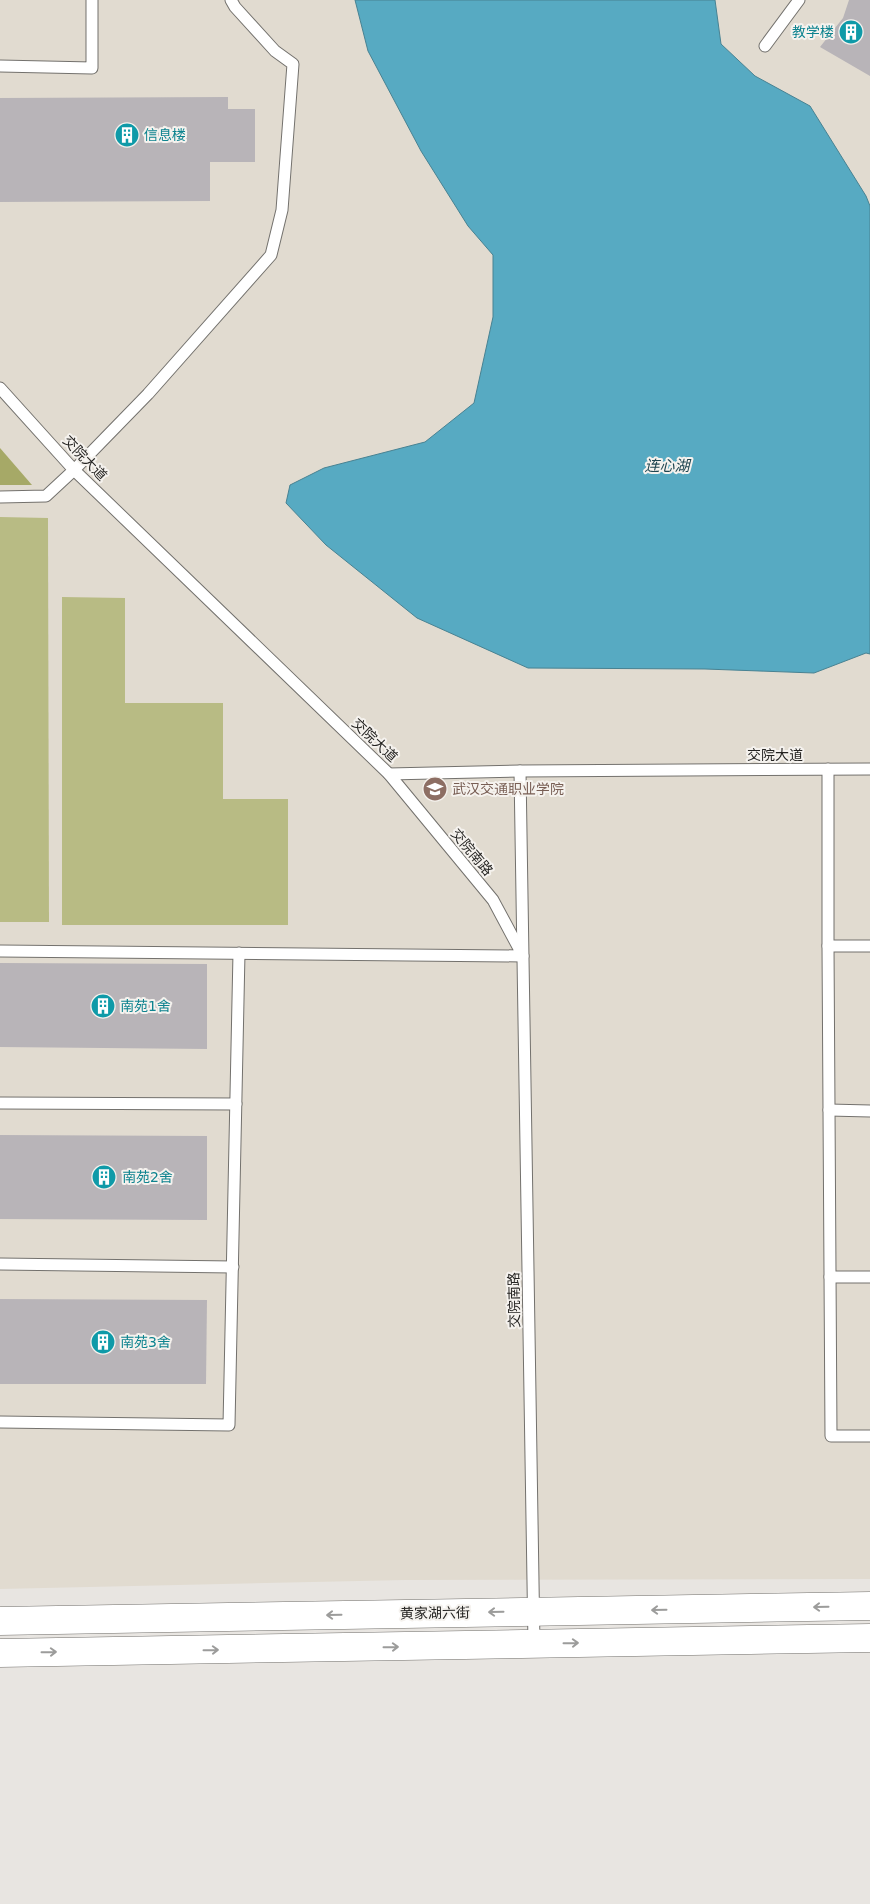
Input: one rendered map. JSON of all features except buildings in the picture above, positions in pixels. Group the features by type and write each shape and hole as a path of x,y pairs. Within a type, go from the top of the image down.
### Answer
{"street":[{"name":"黄家湖六街","path":"0,1621 870,1606"},
{"path":"0,1653 870,1638"}],"lane":[{"path":"0,66 92,68 92,0"},
{"path":"0,497 46,496 148,394 271,256 282,210 293,64 276,51 234,7 231,0"},
{"path":"765,46 799,0"},
{"name":"交院大道","path":"0,388 74,470 389,774 520,771 870,769"},
{"path":"828,769 831,1436 870,1436"},
{"name":"交院南路","path":"520,771 534,1644"},
{"name":"交院南路","path":"389,774 493,900 523,956"},
{"path":"828,946 870,946"},
{"path":"0,951 523,956"},
{"path":"0,1422 229,1425 239,953"},
{"path":"0,1103 236,1104"},
{"path":"829,1110 870,1111"},
{"path":"0,1264 233,1267"},
{"path":"830,1277 870,1277"}],"shaded area":[{"name":"武汉交通职业学院","path":"0,0 870,0 870,1579 405,1580 0,1589"}],"green space":[{"path":"0,448 32,485 0,485"},
{"path":"0,517 48,518 49,922 0,922"},
{"path":"62,597 125,598 125,703 223,703 223,799 288,799 288,925 62,925"}],"water":[{"name":"连心湖","path":"355,0 715,0 721,44 755,76 810,106 866,196 870,206 870,654 866,653 814,673 705,669 528,668 417,618 326,545 286,503 290,485 324,468 425,442 474,403 493,317 493,255 468,226 421,151 368,51"}],"place":[{"name":"教学楼","path":"851,32"},
{"name":"信息楼","path":"127,135"},
{"name":"武汉交通职业学院","path":"435,789"},
{"name":"南苑1舍","path":"103,1006"},
{"name":"南苑2舍","path":"104,1177"},
{"name":"南苑3舍","path":"103,1342"}]}
